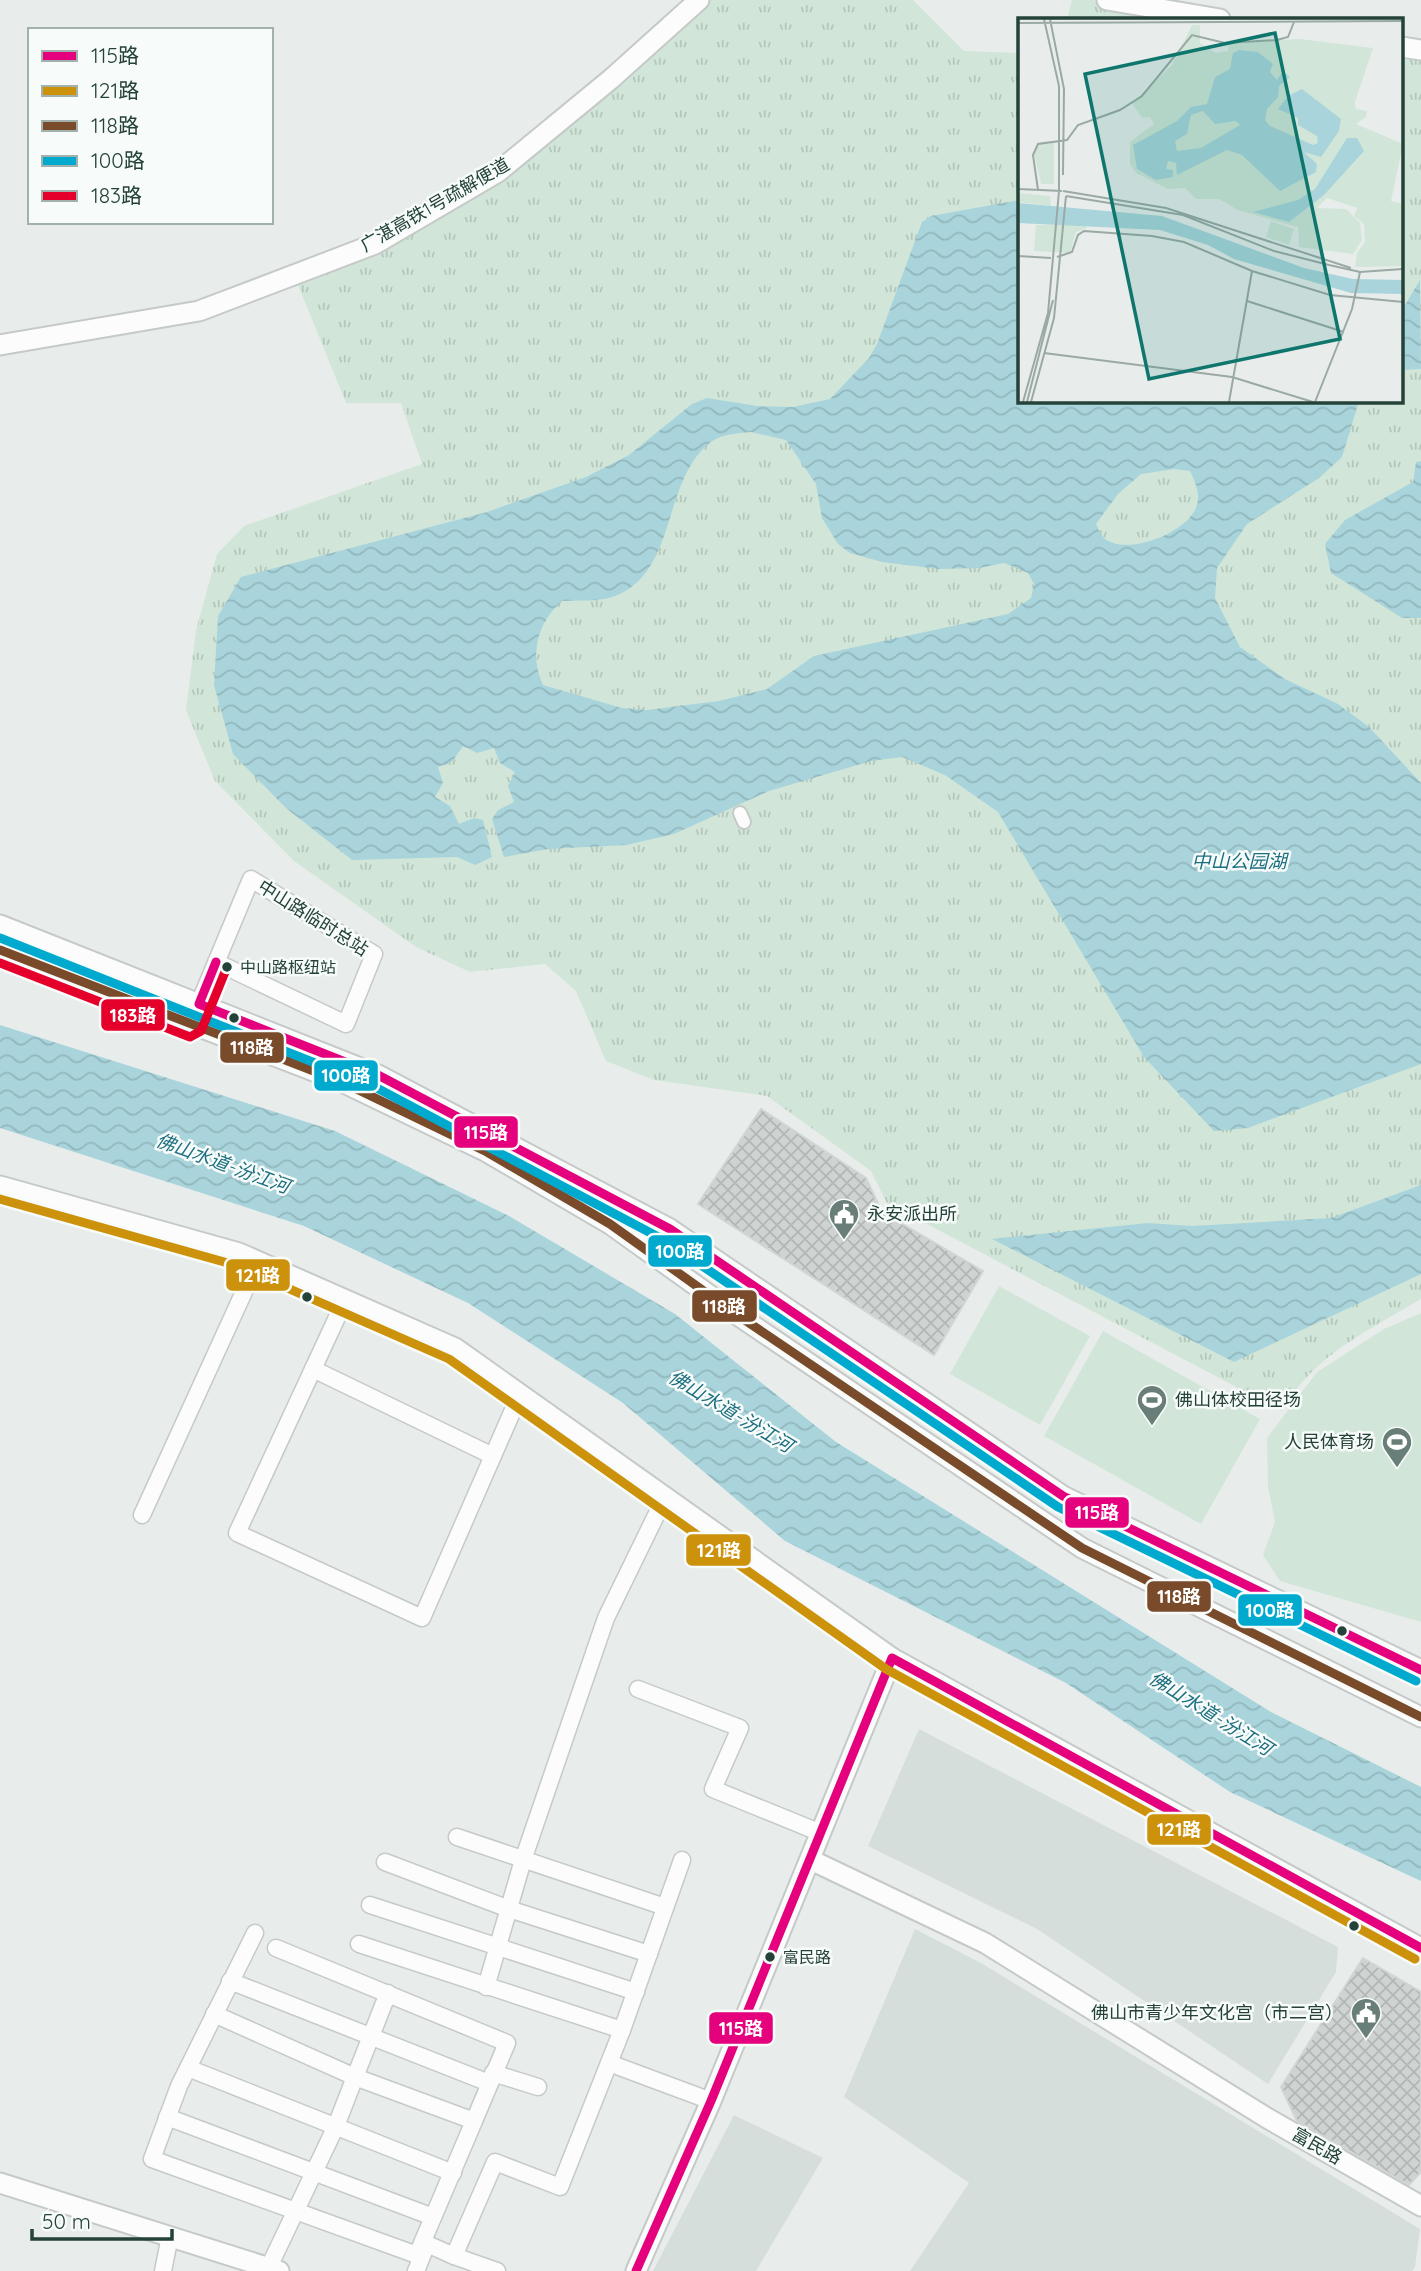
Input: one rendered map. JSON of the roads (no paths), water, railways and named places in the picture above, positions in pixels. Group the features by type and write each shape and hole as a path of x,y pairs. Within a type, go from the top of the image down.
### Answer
{"street":[{"name":"广湛高铁1号疏解便道","path":"0,345 199,312 375,244 498,172 611,79 699,0"},
{"path":"1107,0 1214,18"},
{"name":"中山路临时总站","path":"251,879 374,954 346,1024 216,962 251,879"},
{"path":"0,925 378,1075 670,1229 1062,1496 1421,1670"},
{"path":"0,950 342,1082 487,1152 610,1224 744,1320 1082,1548 1421,1717"},
{"path":"190,1025 216,962"},
{"path":"0,1186 239,1253 455,1348 892,1658 1421,1948"},
{"path":"142,1515 258,1261"},
{"path":"345,1300 237,1533 422,1618 520,1394"},
{"path":"313,1369 493,1456"},
{"path":"486,1987 523,1860 606,1618 665,1497"},
{"path":"636,2271 711,2101 892,1658"},
{"path":"638,1689 740,1728 713,1789 821,1833"},
{"path":"457,1837 665,1908"},
{"path":"454,2256 495,2162 560,2188 622,2030 682,1860"},
{"name":"富民路","path":"811,1860 985,1943 1267,2118 1421,2206"},
{"path":"386,1862 509,1909 649,1954"},
{"path":"370,1905 636,1992"},
{"path":"255,1933 188,2068 152,2159 417,2255 507,2043 276,1948"},
{"path":"359,1944 622,2030"},
{"path":"230,1981 371,2036 491,2078 538,2087"},
{"path":"0,2183 274,2269 295,2210 336,2126 388,1993"},
{"path":"214,2014 355,2077 474,2120"},
{"path":"609,2063 711,2101"},
{"path":"188,2068 453,2173"},
{"path":"167,2117 433,2217"},
{"path":"163,2271 170,2236"},
{"path":"416,2271 427,2244 497,2271"}],"water":[{"name":"中山公园湖","path":"1018,200 1018,402 1359,402 1342,457 1319,478 1247,524 1217,568 1215,598 1240,647 1285,679 1338,704 1369,727 1421,783 1421,1064 1248,1128 1214,1131 1144,1057 998,812 945,775 902,757 871,761 769,791 674,834 626,845 548,849 504,857 492,819 498,810 514,802 508,786 515,772 500,763 494,748 477,753 463,746 452,762 438,767 443,783 435,797 450,806 459,824 474,818 483,820 492,857 475,865 457,857 352,860 286,808 233,754 214,685 218,616 241,577 487,512 586,477 629,455 692,404 707,398 757,406 793,407 830,399 869,358 877,344 922,222 931,216","holes":["751,432 786,440 816,484 822,518 838,544 850,553 882,562 939,569 979,568 1004,563 1028,573 1034,584 1031,598 1008,614 814,656 767,689 719,701 647,710 622,708 543,685 536,651 541,629 553,610 562,601 609,598 635,584 650,566 685,476 697,456 714,440 732,434","1174,469 1190,471 1198,494 1197,503 1190,517 1181,526 1154,540 1140,543 1126,545 1104,538 1096,524 1118,494 1141,474"]},
{"path":"1420,280 1421,369 1404,370 1404,307"},
{"path":"1421,461 1421,618 1402,618 1331,573 1325,544 1345,520 1413,482 1416,462"},
{"name":"佛山水道-汾江河","path":"0,1025 335,1131 509,1216 675,1314 836,1442 1271,1712 1421,1787 1421,1881 1230,1792 1066,1683 785,1541 623,1403 468,1303 304,1226 0,1128"},
{"path":"1421,1185 1421,1274 1234,1362 992,1239 1148,1223 1192,1226 1331,1218"}],"place":[{"name":"中山路枢纽站","path":"227,967"},
{"name":"永安派出所","path":"844,1241"},
{"name":"佛山体校田径场","path":"1152,1427"},
{"name":"人民体育场","path":"1397,1469"},
{"name":"富民路","path":"770,1957"},
{"name":"佛山市青少年文化宫（市二宫）","path":"1366,2040"}]}
